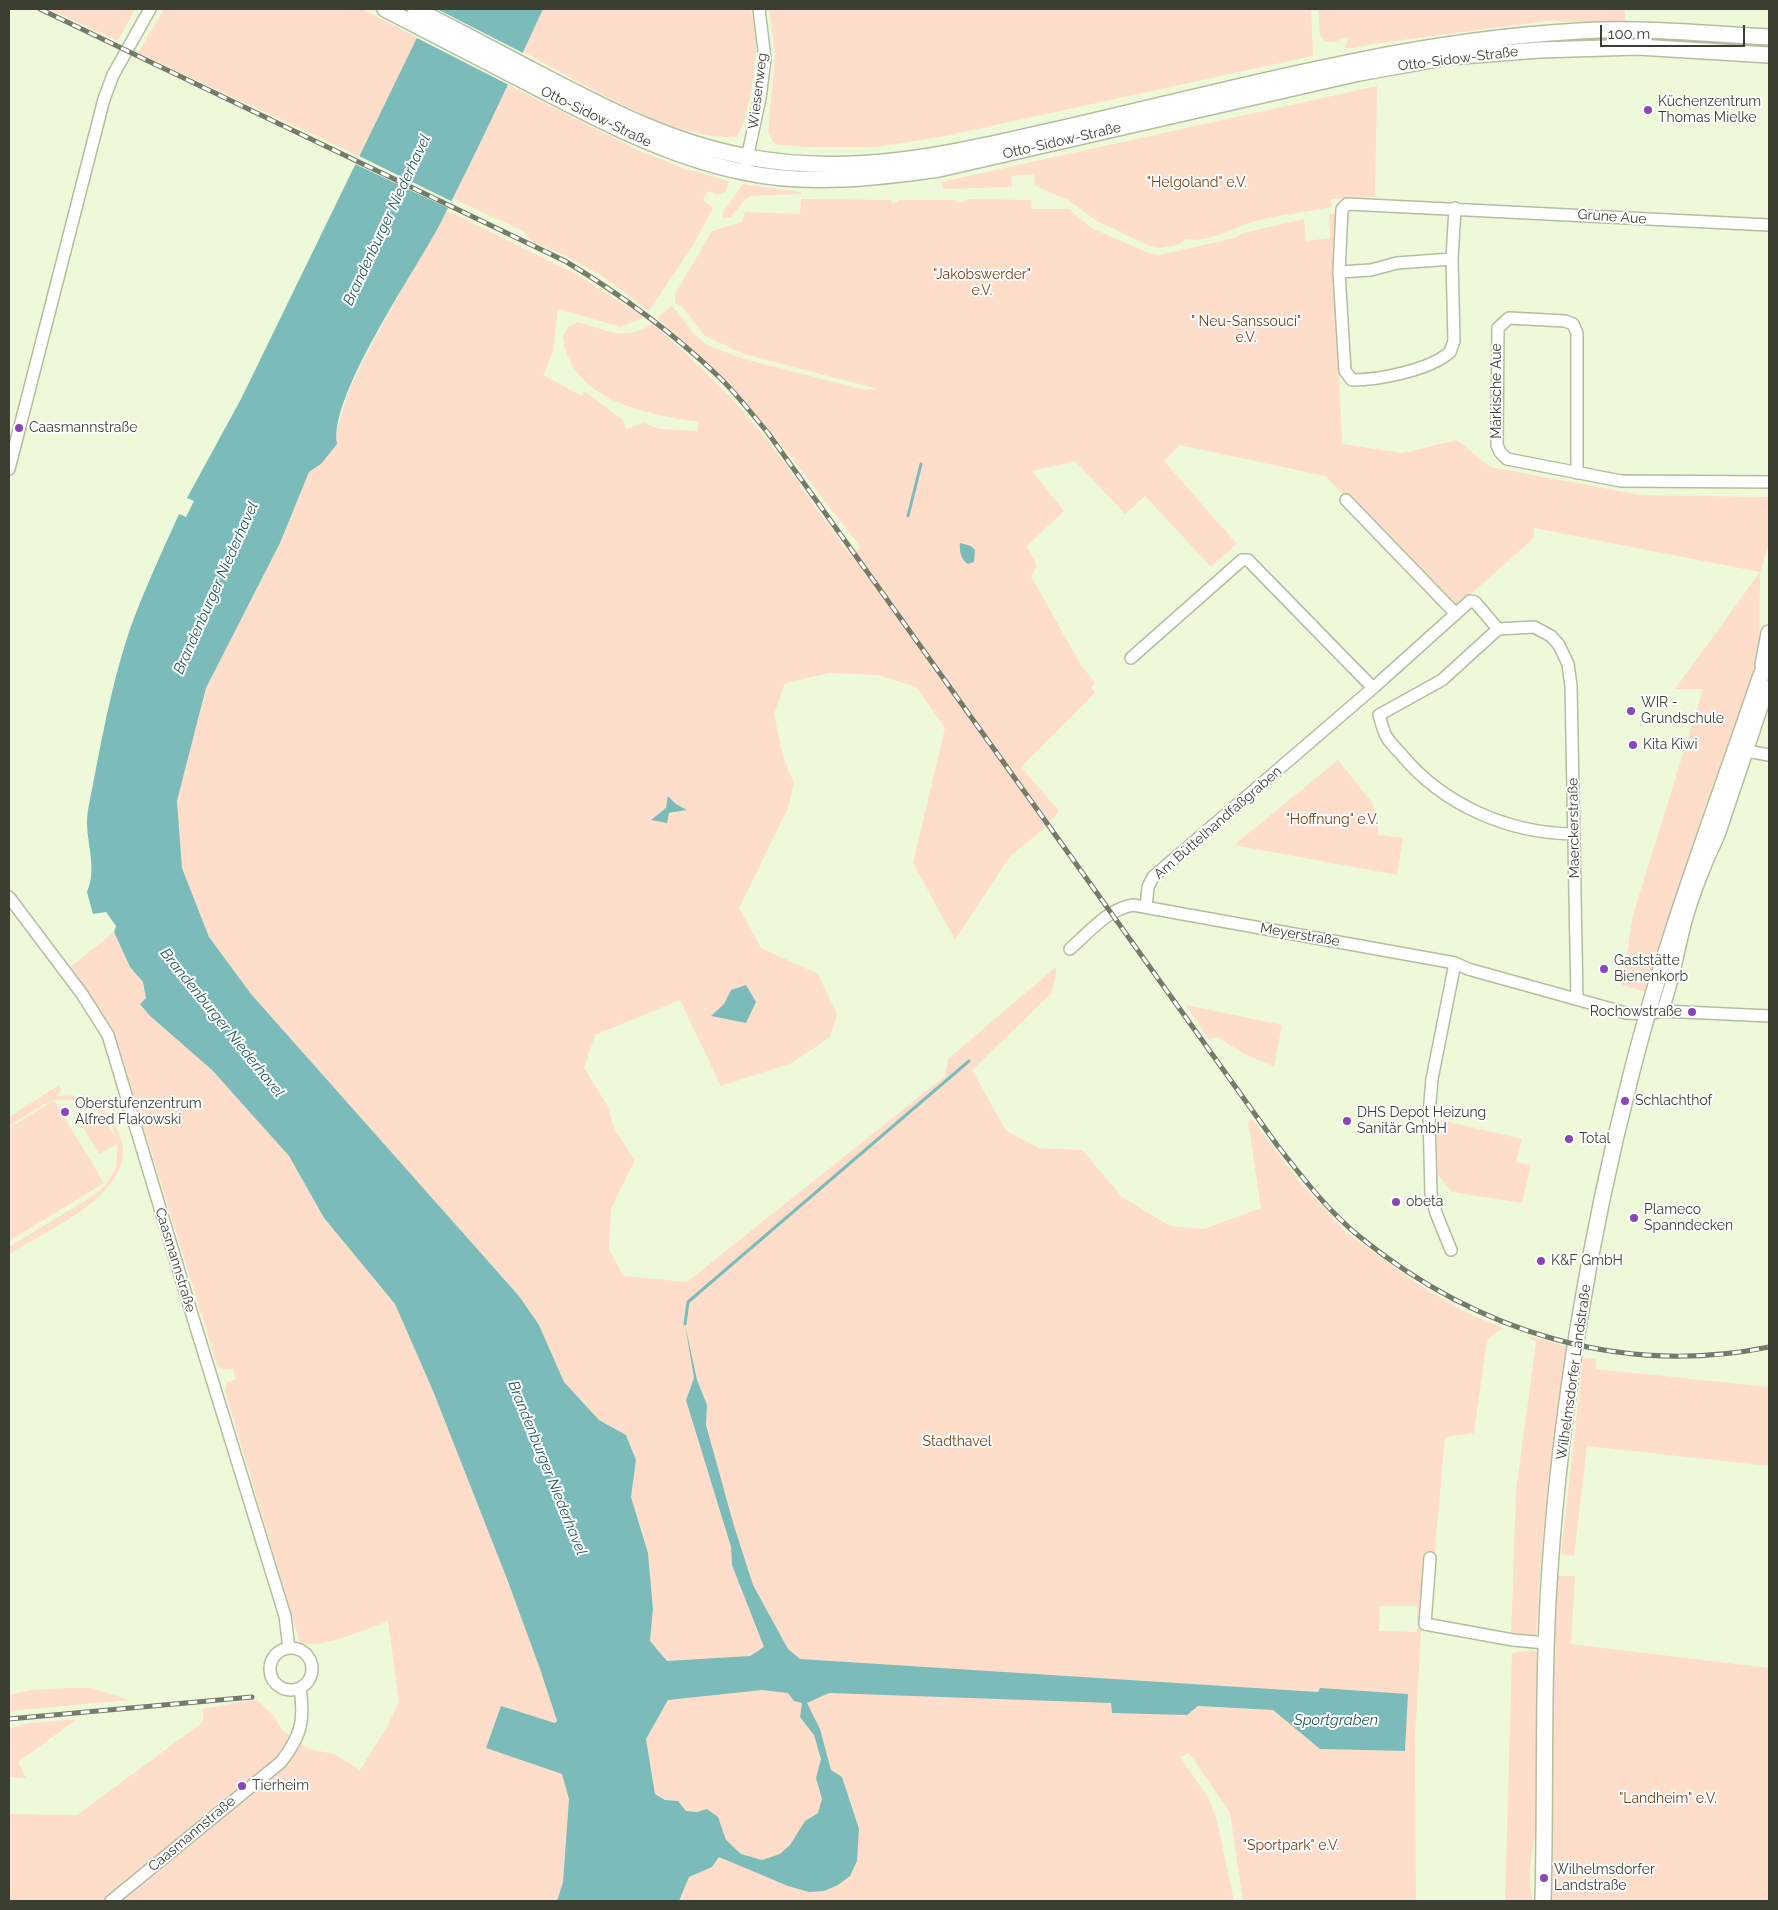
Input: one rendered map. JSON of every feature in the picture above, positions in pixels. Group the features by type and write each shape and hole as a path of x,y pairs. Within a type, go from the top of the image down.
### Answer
{"main road":[{"name":"Otto-Sidow-Straße","path":"385,9 410,14 530,77 646,143 744,172 781,177 874,178 939,169 1359,73 1449,57 1539,50 1638,47 1769,55"},
{"name":"Otto-Sidow-Straße","path":"530,77 653,131 695,145 748,158 845,165 878,164 960,151 1355,61 1448,44 1580,31 1665,31 1769,38"},
{"name":"Wilhelmsdorfer Landstraße","path":"1765,680 1769,633"},
{"name":"Wilhelmsdorfer Landstraße","path":"1543,1901 1546,1643 1550,1567 1558,1482 1585,1294 1630,1076 1655,1012 1669,941 1742,756 1765,680 1769,657"}],"street":[{"path":"9,469 104,100 113,75 150,9"},
{"name":"Wiesenweg","path":"744,172 760,98 765,59 759,9"},
{"name":"Grüne Aue","path":"1455,208 1452,259 1454,341 1450,352 1432,363 1399,373 1352,380 1345,371 1339,272 1342,209 1347,204 1455,208 1769,225"},
{"path":"1339,272 1371,270 1397,263 1452,259"},
{"name":"Märkische Aue","path":"1577,473 1577,333 1573,324 1565,320 1509,318 1498,328 1497,445 1500,452 1507,459 1577,473 1621,481 1769,482"},
{"path":"1346,500 1456,614"},
{"path":"1131,658 1216,585 1220,578 1242,560 1248,560 1373,688"},
{"name":"Am Büttelhandfaßgraben","path":"1146,907 1148,887 1153,877 1373,688 1470,601 1476,602 1498,629"},
{"name":"Maerckerstraße","path":"1498,629 1525,627 1544,630 1559,645 1565,657 1572,686 1577,999"},
{"path":"1498,629 1442,680 1379,714 1386,736 1407,761 1434,786 1454,801 1496,820 1549,834 1573,834"},
{"path":"1742,756 1769,755"},
{"name":"Caasmannstraße","path":"9,897 82,994 108,1035 184,1290 286,1616 289,1648"},
{"path":"1070,949 1121,907 1133,905 1146,907"},
{"name":"Meyerstraße","path":"1146,907 1454,963 1468,969 1626,1013 1655,1012"},
{"path":"1451,1250 1436,1213 1432,1194 1429,1114 1432,1079 1454,963"},
{"path":"1655,1012 1769,1016"},
{"path":"1430,1558 1425,1624 1513,1640 1546,1643"},
{"path":"289,1648 303,1652 311,1663 310,1677 300,1688 291,1690 282,1688 274,1683 270,1675 273,1657 280,1651 289,1648"},
{"name":"Caasmannstraße","path":"111,1901 281,1762 297,1740 303,1713 300,1688"}],"green space":[{"path":"49,9 135,9 118,41"},
{"path":"164,9 362,9 418,38 359,156 138,53"},
{"path":"543,9 751,9 756,39 755,64 748,107 736,137 710,135 683,129 655,119 599,93 523,52"},
{"path":"769,9 1311,9 1313,56 940,137 877,147 804,147 775,144 768,133 775,54"},
{"path":"1318,9 1625,9 1625,23 1547,21 1345,49 1348,37 1334,42 1325,41 1320,35"},
{"path":"507,84 638,150 680,167 729,181 726,191 718,195 708,191 703,200 713,208 692,247 649,311 599,274 560,253 534,243 523,231 452,198"},
{"name":"\"Helgoland\" e.V.","path":"1377,86 1375,197 1331,199 1332,207 1259,220 1210,238 1186,239 1178,245 1159,248 1147,245 1097,221 1068,200 1035,186 1034,174 1011,176 1012,187 943,189 941,182"},
{"path":"743,184 801,192 801,194 751,196 744,200 731,217 723,218 722,214"},
{"path":"801,199 891,200 893,204 900,200 955,200 959,203 970,199 1031,200 1032,209 1069,209 1090,227 1148,253 1159,255 1235,238 1243,233 1304,219 1306,241 1330,238 1329,214 1338,214 1335,268 1342,444 1402,453 1457,440 1490,467 1641,495 1769,497 1769,544 1760,572 1534,528 1534,538 1454,609 1325,476 1180,445 1164,461 1237,544 1211,567 1145,496 1125,514 1075,461 1032,471 1064,511 1027,546 1037,566 1031,576 1081,665 1095,683 1091,687 1095,693 1021,767 1059,811 1044,829 1010,856 955,940 913,863 945,728 916,687 878,675 829,673 785,683 774,714 783,757 794,783 788,808 739,908 761,948 818,974 837,1014 830,1037 792,1063 721,1086 680,1000 595,1035 584,1068 607,1105 615,1130 635,1160 611,1209 609,1250 624,1276 687,1282 945,1076 948,1059 1057,966 1052,993 972,1070 1006,1131 1039,1148 1082,1150 1122,1197 1170,1226 1204,1229 1261,1208 1248,1121 1252,1119 1299,1181 1347,1233 1415,1282 1461,1310 1503,1328 1487,1339 1474,1433 1445,1437 1429,1618 1421,1633 1415,1737 1416,1901 1243,1901 1230,1813 1189,1753 1180,1757 1208,1797 1217,1820 1234,1901 9,1901 9,1814 77,1815 203,1722 203,1709 256,1699 273,1715 283,1731 309,1749 334,1754 360,1770 388,1725 399,1702 388,1621 332,1641 309,1644 300,1643 225,1391 227,1382 236,1379 233,1369 223,1370 217,1365 116,1038 68,969 114,932 130,967 143,982 146,998 140,1004 212,1070 289,1156 324,1218 395,1304 433,1391 507,1579 557,1721 486,1748 562,1774 655,1794 646,1739 667,1701 650,1641 653,1609 648,1553 631,1497 636,1460 626,1435 599,1420 564,1382 539,1325 519,1296 251,994 209,937 182,868 177,801 206,688 280,543 309,472 321,464 335,435 350,387 446,210 576,274 644,317 621,327 558,309 553,352 543,375 582,396 584,391 623,420 626,429 644,423 659,429 697,431 699,422 678,419 635,408 595,390 580,376 569,358 563,336 569,326 578,322 615,333 633,332 652,324 712,379 754,424 850,554 861,548 768,428 704,361 657,318 671,306 693,333 707,345 744,359 865,390 878,389 744,354 705,336 682,307 675,303 675,294 712,231 742,222 745,212 800,214","holes":["669,796 676,804 686,810 652,820 666,808","724,1004 746,1023 712,1016","1380,1606 1417,1606 1417,1632 1379,1631","1318,1692 1408,1694 1405,1751 1320,1749 1273,1710 1198,1706 1112,1713 1111,1703 1102,1703"]},
{"path":"1760,572 1759,660 1672,912 1648,993 1622,985 1633,915 1703,689 1675,689"},
{"name":"\"Hoffnung\" e.V.","path":"1338,760 1373,804 1379,835 1403,838 1397,875 1234,845"},
{"path":"1186,1005 1282,1025 1274,1066 1248,1056 1217,1037 1209,1040"},
{"path":"59,1085 62,1090 57,1096 64,1095 85,1099 98,1106 108,1116 121,1140 122,1162 112,1182 95,1200 74,1216 9,1254 9,1247 96,1194 105,1186 116,1167 118,1143 99,1154 81,1124 100,1113 116,1138 108,1120 101,1113 93,1107 84,1103 54,1100 104,1183 9,1241 9,1128 53,1101 44,1104 9,1126 9,1117"},
{"path":"1436,1119 1522,1139 1516,1162 1531,1165 1522,1203 1452,1192 1438,1175"},
{"path":"1526,1335 1572,1348 1552,1455 1544,1527 1536,1635 1511,1636 1516,1491 1536,1342"},
{"path":"1583,1358 1596,1359 1596,1369 1769,1387 1769,1466 1587,1446 1574,1556 1561,1554"},
{"name":"\"Landheim\" e.V.","path":"1557,1576 1575,1576 1571,1644 1769,1668 1769,1901 1550,1901 1553,1644"},
{"path":"1532,1650 1540,1655 1540,1774 1537,1824 1530,1879 1533,1901 1505,1901 1512,1653"},
{"path":"91,1688 130,1700 9,1711 9,1695 31,1690"},
{"path":"77,1719 18,1762 26,1778 9,1777 9,1729 30,1723"}],"water":[{"path":"431,9 543,9 493,117 440,224 359,366 346,396 338,423 337,444 321,464 309,472 280,543 206,688 177,801 182,868 209,937 251,994 519,1296 539,1325 564,1382 599,1420 626,1435 636,1460 631,1497 648,1553 653,1609 650,1641 667,1661 750,1656 764,1647 732,1565 731,1547 686,1400 694,1378 685,1324 697,1380 707,1405 706,1425 734,1526 753,1585 788,1649 800,1659 1318,1692 1320,1688 1408,1694 1405,1751 1320,1749 1273,1710 1198,1706 1187,1715 1112,1713 1111,1703 829,1693 807,1703 820,1729 831,1770 842,1777 859,1829 857,1861 850,1876 838,1885 824,1891 809,1892 788,1886 719,1857 712,1867 689,1877 679,1901 557,1901 563,1882 569,1799 562,1774 486,1748 501,1706 555,1723 557,1721 507,1579 433,1391 395,1304 324,1218 289,1156 212,1070 149,1015 140,1004 146,998 143,982 130,967 114,932 116,926 106,912 93,914 87,892 92,871 87,831 88,810 106,719 123,651 141,600 179,514 186,517 194,501 187,498 241,399","holes":["762,1690 788,1693 794,1701 802,1703 800,1717 814,1735 821,1759 816,1778 822,1799 818,1813 805,1821 790,1845 780,1854 762,1860 741,1854 726,1840 718,1817 707,1809 697,1812 686,1811 678,1801 665,1800 655,1794 646,1739 668,1700"]},
{"path":"960,543 971,546 975,550 974,562 968,564 964,560 960,552"},
{"path":"668,796 676,804 687,810 669,813 667,823 651,820 666,808"},
{"path":"746,985 756,1002 746,1023 711,1016 724,1004 731,990"}],"pier":[{"path":"429,9 437,9 525,54 509,85 415,37"},
{"path":"357,155 453,202 450,209 353,163"}],"waterway":[{"path":"908,516 921,464"},
{"path":"685,1324 688,1302 969,1061"}],"railway":[{"path":"40,9 565,261 644,314 700,359 738,396 768,433 1277,1145 1326,1205 1360,1237 1405,1270 1452,1298 1501,1321 1552,1338 1605,1350 1659,1356 1714,1355 1769,1347"},
{"path":"9,1719 252,1697"}],"place":[{"name":"Küchenzentrum Thomas Mielke","path":"1648,110"},
{"name":"Caasmannstraße","path":"19,428"},
{"name":"WIR - Grundschule","path":"1631,711"},
{"name":"Kita Kiwi","path":"1633,745"},
{"name":"Gaststätte Bienenkorb","path":"1604,969"},
{"name":"Rochowstraße","path":"1692,1012"},
{"name":"Schlachthof","path":"1625,1101"},
{"name":"Oberstufenzentrum Alfred Flakowski","path":"65,1112"},
{"name":"DHS Depot Heizung Sanitär GmbH","path":"1347,1121"},
{"name":"Total","path":"1569,1139"},
{"name":"obeta","path":"1396,1202"},
{"name":"Plameco Spanndecken","path":"1634,1218"},
{"name":"K&F GmbH","path":"1541,1261"},
{"name":"Tierheim","path":"242,1786"},
{"name":"Wilhelmsdorfer Landstraße","path":"1544,1878"}],"water label":[{"name":"Brandenburger Niederhavel","path":"387,220"},
{"name":"Brandenburger Niederhavel","path":"216,588"},
{"name":"Brandenburger Niederhavel","path":"222,1023"},
{"name":"Brandenburger Niederhavel","path":"547,1468"},
{"name":"Sportgraben","path":"1336,1720"}],"park label":[{"name":"\"Jakobswerder\" e.V.","path":"982,284"},
{"name":"\" Neu-Sanssouci\" e.V.","path":"1246,330"},
{"name":"Stadthavel","path":"957,1442"},
{"name":"\"Sportpark\" e.V.","path":"1291,1846"}]}
